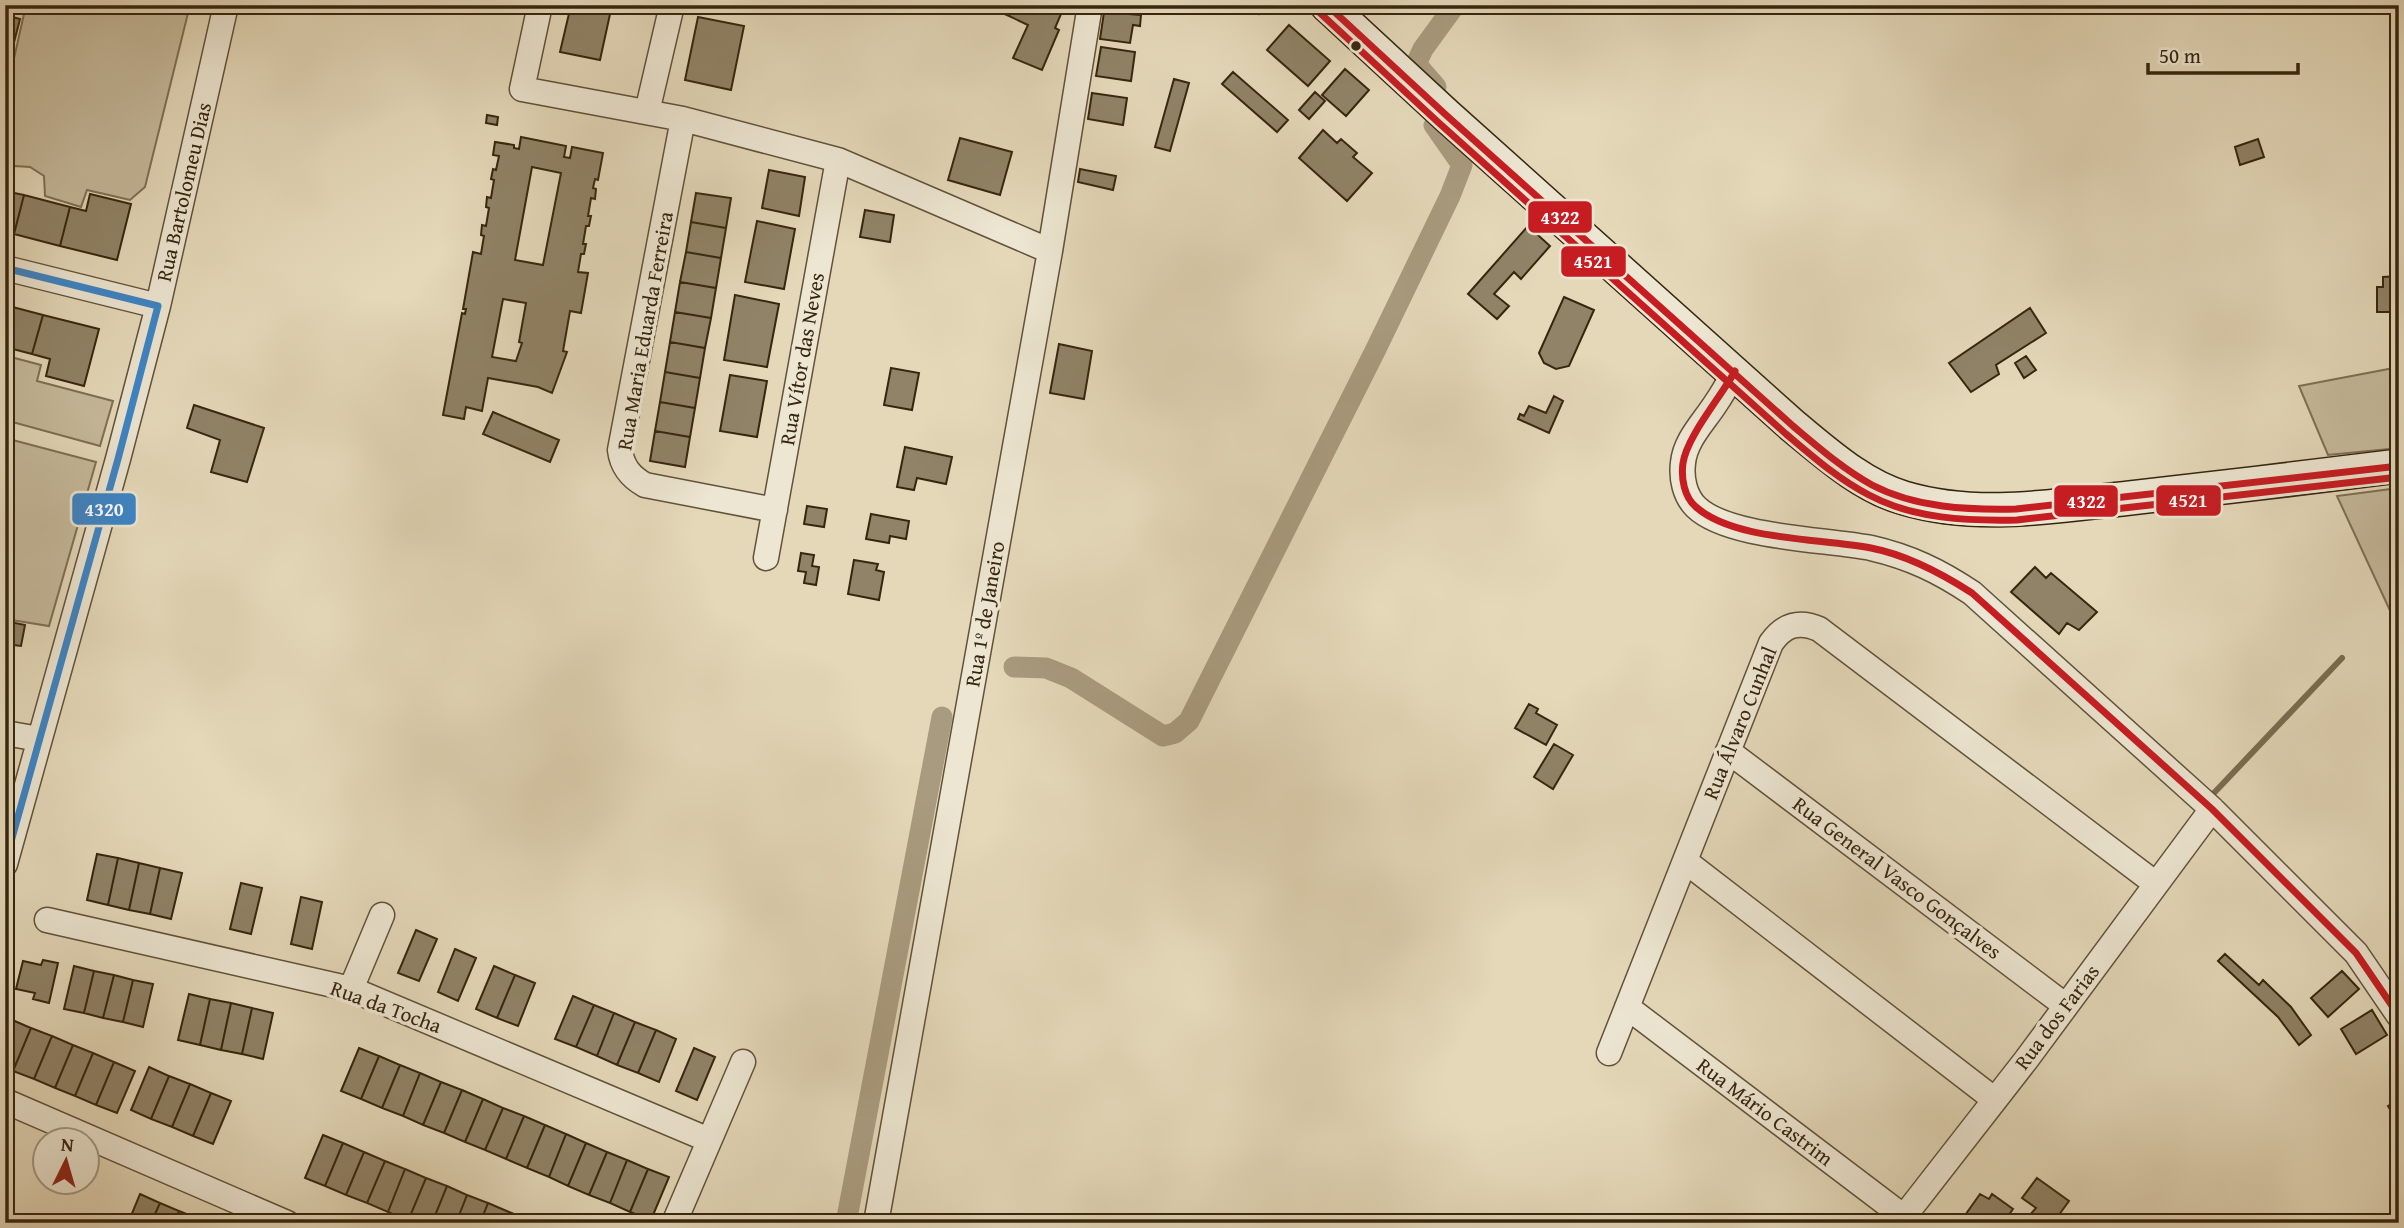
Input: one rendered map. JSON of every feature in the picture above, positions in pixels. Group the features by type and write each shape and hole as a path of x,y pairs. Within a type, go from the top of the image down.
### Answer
{"main road":[{"path":"1327,5 1793,426 1853,472 1901,497 1952,508 2000,511 2225,488 2385,468"}],"street":[{"name":"Rua Bartolomeu Dias","path":"5,864 158,306 226,5"},
{"path":"540,5 522,89 684,119 838,160 1050,251"},
{"path":"647,112 671,5"},
{"name":"Rua 1º de Janeiro","path":"876,1223 1050,251 1090,5"},
{"name":"Rua Maria Eduarda Ferreira","path":"684,119 620,450 621,460 635,480 645,485 775,510"},
{"name":"Rua Vítor das Neves","path":"766,558 838,160"},
{"path":"5,268 158,306"},
{"path":"1735,371 1690,441 1683,462 1683,486 1696,507 1716,519 1744,529 1871,549 1940,571 1972,593 2211,809 2356,953 2399,1016"},
{"name":"Rua Álvaro Cunhal","path":"1609,1052 1771,643 1787,627 1801,624 1819,629 2156,884"},
{"path":"5,733 39,739"},
{"name":"Rua General Vasco Gonçalves","path":"1728,751 2066,1006"},
{"name":"Rua dos Farias","path":"1902,1220 2066,1006 2211,809"},
{"path":"1685,861 1995,1100"},
{"path":"351,989 382,915"},
{"name":"Rua da Tocha","path":"47,920 351,989 709,1140"},
{"name":"Rua Mário Castrim","path":"1627,1007 1902,1220"},
{"path":"674,1223 743,1062"},
{"path":"5,1101 272,1220"}],"shaded area":[{"path":"5,5 190,5 145,187 130,200 87,190 81,207 45,196 44,176 30,167 15,166 5,174 5,62 13,63 24,14 5,8"},
{"path":"7,356 41,365 37,381 113,401 100,446 5,420"},
{"path":"2399,367 2399,448 2328,455 2299,386"},
{"path":"5,438 96,462 49,626 5,619"},
{"path":"2399,488 2399,630 2337,496"}],"building":[{"path":"571,5 612,5 600,60 560,52"},
{"path":"983,5 1014,5 1009,16"},
{"path":"1014,5 1064,7 1055,28 1059,30 1042,70 1013,58 1028,25 1009,16"},
{"path":"1250,5 1267,5 1259,14"},
{"path":"1104,12 1141,15 1140,26 1133,25 1130,43 1100,39"},
{"path":"5,15 20,19 10,58 5,57"},
{"path":"698,17 744,26 731,90 685,80"},
{"path":"1289,25 1330,61 1308,86 1267,50"},
{"path":"1101,47 1135,52 1131,81 1096,76"},
{"path":"1345,69 1369,90 1346,116 1322,95"},
{"path":"1233,72 1288,120 1277,132 1222,84"},
{"path":"1174,79 1189,83 1170,151 1155,147"},
{"path":"1315,92 1325,101 1309,119 1299,110"},
{"path":"1092,93 1127,98 1123,125 1088,119"},
{"path":"487,115 498,117 497,125 486,123"},
{"path":"1323,130 1337,143 1341,139 1357,153 1353,157 1372,173 1347,201 1299,158"},
{"path":"521,137 566,146 564,157 570,158 572,147 603,153 598,180 595,179 593,188 596,189 595,199 591,198 588,216 591,216 589,226 586,226 583,244 586,244 578,272 588,273 581,313 570,311 563,351 567,352 552,393 538,387 488,378 482,411 466,407 464,419 443,415 462,313 465,314 466,309 463,309 473,252 481,254 484,236 481,235 482,225 486,226 489,208 486,207 487,197 491,198 494,180 491,179 499,156 493,155 495,142 514,145 514,148 519,149","holes":["532,167 561,173 543,265 515,260","503,299 526,303 519,342 522,343 516,361 492,357"]},
{"path":"960,138 1012,152 1000,195 948,180"},
{"path":"2258,139 2264,157 2240,165 2235,147"},
{"path":"1080,169 1116,176 1113,190 1078,182"},
{"path":"769,170 805,177 799,216 762,208"},
{"path":"5,191 24,195 14,234 5,232"},
{"path":"696,193 731,198 726,228 691,222"},
{"path":"90,194 131,204 117,260 60,246 70,207 86,211"},
{"path":"24,195 70,207 60,246 14,234"},
{"path":"865,210 894,215 890,242 860,237"},
{"path":"757,221 795,229 784,289 745,282"},
{"path":"691,222 726,228 721,258 686,252"},
{"path":"1528,226 1550,246 1521,279 1514,272 1494,294 1509,306 1497,319 1468,294"},
{"path":"686,252 721,258 716,288 680,282"},
{"path":"2399,276 2399,285 2392,285 2392,312 2377,312 2377,287 2383,287 2383,277"},
{"path":"680,282 716,288 711,318 675,312"},
{"path":"735,295 779,304 767,367 724,360"},
{"path":"1564,297 1594,310 1569,366 1556,369 1544,363 1539,353"},
{"path":"5,305 43,315 32,354 5,347"},
{"path":"2030,308 2046,333 1996,365 1999,374 1971,392 1949,363"},
{"path":"675,312 711,318 705,348 670,342"},
{"path":"43,315 99,329 84,386 46,376 50,359 32,354"},
{"path":"670,342 705,348 700,378 665,372"},
{"path":"1059,344 1092,351 1084,399 1050,393"},
{"path":"2026,356 2036,370 2024,378 2015,363"},
{"path":"891,368 919,373 912,410 884,405"},
{"path":"665,372 700,378 695,408 660,402"},
{"path":"730,375 767,381 757,437 720,431"},
{"path":"1554,396 1563,401 1549,433 1518,419 1520,414 1524,416 1529,406 1546,413"},
{"path":"660,402 695,408 690,437 655,431"},
{"path":"194,405 264,428 247,482 211,472 220,440 187,428"},
{"path":"493,412 559,440 550,462 483,434"},
{"path":"655,431 690,437 685,467 650,461"},
{"path":"905,447 952,457 946,484 917,478 914,490 897,487"},
{"path":"807,506 827,509 824,527 804,524"},
{"path":"871,514 909,521 906,539 890,536 889,543 866,539"},
{"path":"801,553 814,555 812,566 819,567 816,585 804,583 806,572 798,571"},
{"path":"854,560 878,564 876,570 884,572 879,600 848,594"},
{"path":"2035,567 2046,578 2051,573 2097,612 2079,630 2067,623 2059,634 2011,592"},
{"path":"5,621 25,625 21,646 5,644"},
{"path":"1529,704 1538,709 1536,713 1557,725 1546,745 1515,728"},
{"path":"1554,744 1573,755 1553,789 1534,777"},
{"path":"97,854 118,858 108,905 87,900"},
{"path":"118,858 139,863 129,910 108,905"},
{"path":"139,863 160,868 150,914 129,910"},
{"path":"160,868 182,873 171,919 150,914"},
{"path":"241,883 262,888 251,934 230,929"},
{"path":"301,897 322,902 312,949 291,944"},
{"path":"416,930 437,939 419,981 398,973"},
{"path":"455,949 476,958 458,1001 438,992"},
{"path":"2225,954 2259,985 2263,980 2291,1007 2311,1035 2299,1045 2278,1017 2218,961"},
{"path":"43,960 58,963 49,1003 33,999 35,993 16,989 23,961 41,965"},
{"path":"74,966 94,971 84,1013 64,1009"},
{"path":"494,966 515,975 497,1018 476,1009"},
{"path":"94,971 114,975 103,1018 84,1013"},
{"path":"2342,971 2359,989 2328,1017 2311,998"},
{"path":"114,975 133,980 123,1022 103,1018"},
{"path":"515,975 535,983 518,1026 497,1018"},
{"path":"133,980 153,984 143,1027 123,1022"},
{"path":"189,994 210,999 200,1045 178,1040"},
{"path":"573,996 594,1005 576,1047 555,1039"},
{"path":"210,999 231,1003 221,1050 200,1045"},
{"path":"231,1003 252,1008 242,1054 221,1050"},
{"path":"594,1005 614,1013 597,1056 576,1047"},
{"path":"252,1008 273,1013 263,1059 242,1054"},
{"path":"2372,1010 2387,1035 2356,1054 2341,1029"},
{"path":"614,1013 635,1022 617,1065 597,1056"},
{"path":"10,1019 31,1028 13,1071 5,1067 5,1032"},
{"path":"635,1022 656,1030 638,1073 617,1065"},
{"path":"31,1028 52,1036 34,1079 13,1071"},
{"path":"656,1030 676,1039 659,1082 638,1073"},
{"path":"52,1036 73,1045 55,1088 34,1079"},
{"path":"73,1045 93,1053 75,1096 55,1088"},
{"path":"359,1048 379,1056 361,1099 341,1091"},
{"path":"694,1048 715,1057 697,1100 676,1091"},
{"path":"93,1053 114,1062 96,1105 75,1096"},
{"path":"379,1056 400,1065 382,1108 361,1099"},
{"path":"114,1062 135,1071 117,1113 96,1105"},
{"path":"400,1065 420,1073 403,1116 382,1108"},
{"path":"149,1067 169,1076 151,1119 131,1110"},
{"path":"420,1073 441,1082 423,1125 403,1116"},
{"path":"169,1076 190,1084 172,1127 151,1119"},
{"path":"441,1082 462,1090 444,1133 423,1125"},
{"path":"190,1084 211,1093 193,1136 172,1127"},
{"path":"462,1090 483,1099 465,1142 444,1133"},
{"path":"211,1093 231,1101 213,1144 193,1136"},
{"path":"483,1099 503,1108 485,1150 465,1142"},
{"path":"2399,1099 2399,1124 2388,1106"},
{"path":"503,1108 524,1116 506,1159 485,1150"},
{"path":"524,1116 545,1125 527,1168 506,1159"},
{"path":"545,1125 566,1134 549,1177 527,1168"},
{"path":"566,1134 586,1143 568,1186 549,1177"},
{"path":"323,1135 343,1143 325,1186 305,1178"},
{"path":"343,1143 364,1152 346,1195 325,1186"},
{"path":"586,1143 607,1152 589,1195 568,1186"},
{"path":"364,1152 385,1161 367,1203 346,1195"},
{"path":"607,1152 627,1160 610,1203 589,1195"},
{"path":"627,1160 648,1169 630,1212 610,1203"},
{"path":"385,1161 405,1169 388,1212 367,1203"},
{"path":"405,1169 426,1178 408,1221 388,1212"},
{"path":"648,1169 669,1177 651,1220 630,1212"},
{"path":"426,1178 447,1186 432,1223 413,1223 408,1221"},
{"path":"2037,1178 2069,1201 2053,1223 2036,1223 2028,1217 2036,1208 2022,1198"},
{"path":"447,1186 467,1195 456,1223 432,1223"},
{"path":"140,1194 160,1203 151,1223 128,1223"},
{"path":"1980,1194 1989,1199 1992,1194 2013,1209 2003,1223 1961,1221"},
{"path":"467,1195 488,1203 480,1223 456,1223"},
{"path":"160,1203 179,1211 174,1223 151,1223"},
{"path":"488,1203 509,1212 504,1223 480,1223"},
{"path":"179,1211 199,1219 197,1223 174,1223"},
{"path":"509,1212 529,1220 529,1223 504,1223"}],"waterway":[{"path":"1436,87 1416,64 1423,49 1455,5"},
{"path":"1014,667 1046,668 1071,678 1163,736 1175,733 1189,721 1450,196 1462,165 1434,125"},
{"path":"2213,794 2342,658"},
{"path":"846,1223 942,717"}],"transit line":[{"name":"4322","path":"1327,5 1793,426 1851,472 1889,493 1942,506 2016,509 2399,466"},
{"name":"4521","path":"1320,13 1786,434 1847,482 1886,503 1941,517 2017,520 2399,477"},
{"name":"4320","path":"5,268 158,306 5,863"},
{"name":"4322","path":"1735,371 1686,452 1683,481 1686,493 1696,507 1713,518 1755,532 1871,548 1898,555 1936,572 1972,593 2212,809 2356,953 2399,1016"}]}
